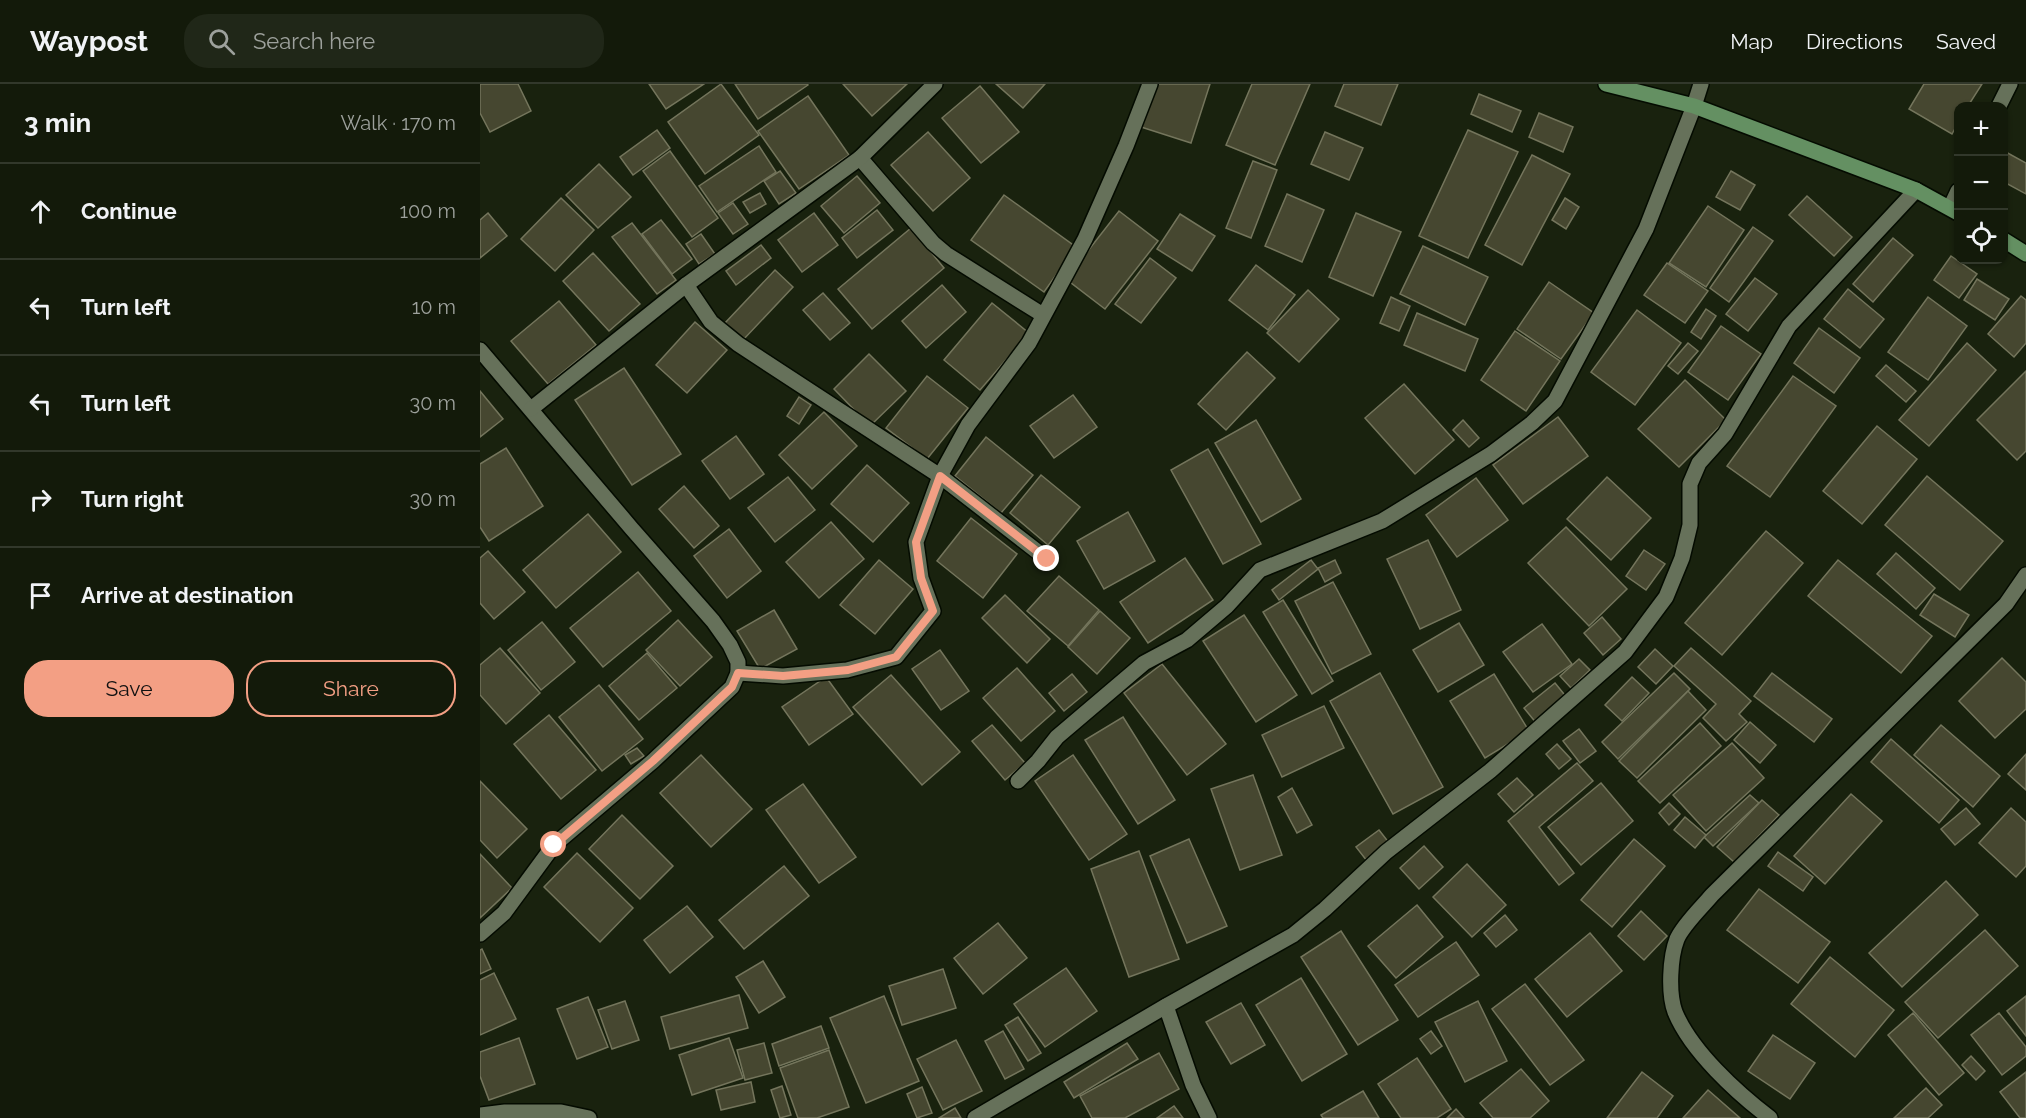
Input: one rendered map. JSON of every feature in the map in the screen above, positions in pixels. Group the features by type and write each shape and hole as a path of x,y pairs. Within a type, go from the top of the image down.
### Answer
{"main road":[{"path":"1606,84 1694,106 1916,190 1954,211"},
{"path":"2008,243 2026,254"}],"street":[{"path":"531,409 686,285 860,158 935,84"},
{"path":"738,673 783,676 848,670 896,657 933,611 921,578 916,542 940,476 968,425 1029,343 1085,239 1126,147 1150,84"},
{"path":"1018,781 1057,737 1144,663 1187,639 1227,606 1260,570 1382,521 1491,454 1532,423 1555,401 1646,229 1701,84"},
{"path":"2001,102 2010,84"},
{"path":"860,158 933,243 946,254 1043,315"},
{"path":"975,1118 1293,934 1386,852 1491,771 1625,652 1665,597 1682,558 1690,525 1690,484 1699,463 1725,434 1789,326 1916,190"},
{"path":"686,285 711,322 738,344 940,476 1047,559"},
{"path":"480,350 713,621 730,645 738,662 738,673 732,687 653,761 554,845 504,913 480,934"},
{"path":"1770,1118 1754,1106 1699,1053 1675,1011 1671,983 1672,956 1678,937 1720,887 2006,604 2026,575"},
{"path":"1166,1006 1193,1085 1209,1118"},
{"path":"480,1115 505,1112 561,1112 589,1118"}],"building":[{"path":"480,84 518,84 531,111 490,132 480,113"},
{"path":"649,84 704,84 666,109"},
{"path":"721,84 759,135 705,174 668,122"},
{"path":"735,84 807,84 808,85 758,119"},
{"path":"843,84 907,84 872,116"},
{"path":"996,84 1045,84 1023,108"},
{"path":"1155,84 1210,84 1191,143 1141,127"},
{"path":"1252,84 1310,84 1275,165 1226,145"},
{"path":"1344,84 1398,84 1381,125 1335,106"},
{"path":"1924,84 1982,84 1971,102 1954,102 1952,134 1909,109"},
{"path":"980,86 1019,132 981,163 942,118"},
{"path":"1479,94 1521,111 1512,132 1471,114"},
{"path":"808,96 849,155 799,189 758,131"},
{"path":"1539,113 1573,127 1563,152 1529,137"},
{"path":"657,130 670,148 633,175 620,157"},
{"path":"1468,130 1518,152 1468,258 1419,236"},
{"path":"928,132 970,178 933,211 891,165"},
{"path":"1325,132 1363,148 1349,180 1311,164"},
{"path":"759,146 776,172 717,212 699,186"},
{"path":"670,151 718,218 692,237 643,171"},
{"path":"2008,153 2026,163 2026,194 2008,184"},
{"path":"1532,155 1570,174 1522,265 1485,245"},
{"path":"1253,161 1277,170 1251,238 1226,228"},
{"path":"599,164 631,197 598,228 566,195"},
{"path":"780,171 796,193 779,204 764,181"},
{"path":"1731,171 1755,185 1740,210 1716,197"},
{"path":"857,176 880,203 844,233 821,206"},
{"path":"760,193 766,204 750,213 743,202"},
{"path":"1287,194 1324,210 1302,262 1265,246"},
{"path":"1004,195 1076,247 1044,292 971,240"},
{"path":"1807,196 1852,237 1834,256 1789,215"},
{"path":"561,198 594,230 555,271 521,239"},
{"path":"1565,198 1579,207 1566,229 1552,220"},
{"path":"733,203 748,224 733,234 718,213"},
{"path":"1708,206 1744,230 1706,287 1669,263"},
{"path":"877,210 893,230 857,258 842,238"},
{"path":"1119,211 1158,241 1105,309 1066,279"},
{"path":"488,213 507,236 480,258 480,220"},
{"path":"814,213 838,245 802,272 778,240"},
{"path":"1356,213 1401,232 1373,296 1329,277"},
{"path":"1180,214 1215,236 1192,271 1157,249"},
{"path":"661,220 692,259 672,274 642,234"},
{"path":"632,223 676,280 657,294 612,237"},
{"path":"1753,227 1773,241 1729,302 1710,288"},
{"path":"911,228 944,268 872,329 838,289"},
{"path":"701,234 715,254 699,264 686,244"},
{"path":"1893,238 1913,255 1873,302 1853,284"},
{"path":"761,245 771,258 736,285 726,271"},
{"path":"1423,246 1488,277 1465,325 1400,294"},
{"path":"593,253 640,304 609,331 563,281"},
{"path":"1951,256 1954,258 1954,264 1963,264 1977,274 1959,298 1934,280"},
{"path":"1150,258 1176,278 1141,323 1115,304"},
{"path":"1667,263 1708,291 1685,323 1644,295"},
{"path":"1256,265 1295,295 1268,330 1229,300"},
{"path":"775,270 793,287 743,340 725,323"},
{"path":"1755,278 1777,294 1748,331 1726,314"},
{"path":"1977,279 2009,299 1995,320 1964,300"},
{"path":"1549,282 1594,313 1561,359 1517,329"},
{"path":"942,285 966,312 926,348 902,321"},
{"path":"1848,289 1884,319 1860,348 1824,319"},
{"path":"1308,290 1339,319 1299,362 1267,333"},
{"path":"823,293 850,323 830,340 803,310"},
{"path":"2021,296 2026,300 2026,343 2014,357 1988,334"},
{"path":"1391,297 1410,306 1399,331 1380,323"},
{"path":"1928,297 1967,326 1928,380 1888,352"},
{"path":"559,301 596,345 548,384 511,341"},
{"path":"992,303 1029,333 980,390 944,360"},
{"path":"1706,309 1716,316 1701,339 1691,332"},
{"path":"1637,310 1681,343 1635,405 1591,372"},
{"path":"1417,313 1478,339 1465,371 1404,345"},
{"path":"695,322 727,350 687,393 656,365"},
{"path":"1721,326 1761,354 1728,400 1688,372"},
{"path":"1819,328 1860,358 1834,393 1794,363"},
{"path":"1515,331 1560,361 1526,411 1481,380"},
{"path":"1688,343 1698,351 1678,374 1668,366"},
{"path":"1967,343 1996,370 1929,446 1899,420"},
{"path":"1247,352 1275,378 1226,430 1198,404"},
{"path":"869,354 906,391 870,426 834,389"},
{"path":"1886,365 1916,391 1906,402 1876,376"},
{"path":"624,368 681,454 632,485 575,400"},
{"path":"2026,371 2026,451 2017,460 1977,420"},
{"path":"927,376 968,408 927,459 886,428"},
{"path":"1793,376 1836,406 1770,497 1727,466"},
{"path":"1685,380 1726,420 1679,467 1638,429"},
{"path":"1404,384 1454,440 1415,474 1365,418"},
{"path":"480,391 503,419 480,437"},
{"path":"1073,395 1097,427 1054,458 1030,426"},
{"path":"799,397 811,405 799,424 787,416"},
{"path":"824,412 857,446 812,489 779,455"},
{"path":"1558,417 1588,456 1523,504 1493,465"},
{"path":"1256,420 1301,499 1261,522 1215,443"},
{"path":"1463,420 1479,438 1469,447 1453,430"},
{"path":"1877,426 1917,459 1862,524 1823,491"},
{"path":"736,436 764,474 730,499 702,461"},
{"path":"986,437 1033,475 1001,513 955,476"},
{"path":"506,448 543,506 489,541 480,527 480,464"},
{"path":"1208,449 1261,544 1223,564 1171,470"},
{"path":"867,465 909,503 873,542 831,504"},
{"path":"1041,475 1080,507 1048,545 1010,513"},
{"path":"1927,476 2003,541 1960,590 1885,525"},
{"path":"788,477 815,510 775,542 748,508"},
{"path":"1607,477 1651,518 1611,560 1567,519"},
{"path":"1476,478 1508,520 1457,557 1426,515"},
{"path":"684,486 719,526 694,548 659,509"},
{"path":"1128,512 1155,561 1104,589 1077,541"},
{"path":"588,514 621,552 556,608 523,570"},
{"path":"971,518 1017,554 983,598 937,561"},
{"path":"831,522 864,559 819,598 786,562"},
{"path":"1566,527 1627,589 1589,626 1528,563"},
{"path":"729,529 761,571 727,598 694,556"},
{"path":"1766,531 1803,563 1722,655 1685,623"},
{"path":"1428,540 1461,610 1420,629 1387,559"},
{"path":"1644,550 1665,564 1646,590 1626,576"},
{"path":"488,551 525,592 494,619 480,603 480,558"},
{"path":"1896,553 1935,588 1916,609 1877,574"},
{"path":"1185,558 1213,600 1148,643 1120,602"},
{"path":"879,560 913,589 875,634 840,605"},
{"path":"1311,560 1318,569 1279,600 1272,590"},
{"path":"1335,560 1341,573 1325,582 1318,568"},
{"path":"1838,560 1932,636 1901,673 1808,596"},
{"path":"638,572 671,611 603,667 570,628"},
{"path":"1059,576 1099,610 1068,646 1027,611"},
{"path":"1333,582 1371,654 1332,674 1295,601"},
{"path":"1934,594 1969,615 1955,637 1920,615"},
{"path":"1005,595 1050,639 1027,663 982,618"},
{"path":"1283,600 1333,681 1312,694 1263,612"},
{"path":"774,610 797,649 760,669 737,631"},
{"path":"1100,611 1130,638 1097,674 1068,647"},
{"path":"1244,615 1297,695 1256,722 1203,641"},
{"path":"1602,617 1621,639 1603,655 1584,633"},
{"path":"678,620 712,657 680,686 646,650"},
{"path":"542,622 575,662 541,690 508,650"},
{"path":"1459,623 1484,665 1438,692 1413,650"},
{"path":"1542,624 1572,664 1533,692 1503,652"},
{"path":"500,648 540,693 506,724 480,695 480,665"},
{"path":"1691,648 1751,701 1739,714 1747,722 1726,741 1703,718 1716,704 1674,666"},
{"path":"1655,649 1673,666 1656,684 1638,667"},
{"path":"940,650 969,691 941,710 912,669"},
{"path":"647,653 677,688 639,720 609,686"},
{"path":"2002,658 2026,682 2026,709 1995,738 1959,701"},
{"path":"1579,659 1590,670 1571,688 1560,676"},
{"path":"1162,664 1226,744 1187,775 1124,693"},
{"path":"1017,668 1055,711 1021,741 983,698"},
{"path":"1380,673 1443,787 1393,814 1330,701"},
{"path":"1674,673 1690,689 1618,759 1602,742"},
{"path":"1772,673 1832,719 1814,742 1754,696"},
{"path":"1072,674 1087,692 1064,711 1049,693"},
{"path":"1494,674 1529,731 1485,758 1450,701"},
{"path":"891,675 960,752 922,785 853,707"},
{"path":"826,677 853,714 809,745 782,707"},
{"path":"1632,677 1649,693 1622,721 1605,705"},
{"path":"1555,683 1568,699 1537,724 1524,708"},
{"path":"599,685 643,739 602,771 559,717"},
{"path":"1688,691 1706,710 1637,778 1619,761"},
{"path":"1324,706 1344,748 1282,777 1262,735"},
{"path":"549,715 596,770 561,799 514,744"},
{"path":"1123,717 1175,800 1138,824 1085,740"},
{"path":"1750,722 1776,745 1760,763 1734,740"},
{"path":"1700,723 1721,746 1660,803 1638,781"},
{"path":"992,725 1025,763 1005,780 972,741"},
{"path":"1941,725 2000,776 1973,807 1914,755"},
{"path":"1579,729 1596,751 1580,763 1563,741"},
{"path":"1891,739 1959,800 1939,823 1871,762"},
{"path":"1732,743 1764,778 1706,831 1673,795"},
{"path":"1557,744 1571,759 1559,769 1546,754"},
{"path":"637,748 644,756 631,764 625,755"},
{"path":"2026,754 2026,790 2008,774"},
{"path":"701,755 752,809 711,847 660,793"},
{"path":"1073,755 1127,834 1089,860 1035,781"},
{"path":"1577,763 1593,781 1539,827 1574,873 1559,885 1508,821"},
{"path":"1253,775 1282,855 1240,870 1211,789"},
{"path":"1517,778 1533,795 1514,812 1498,794"},
{"path":"480,781 527,829 497,858 480,840"},
{"path":"1601,783 1633,821 1581,865 1548,827"},
{"path":"803,784 856,857 819,883 766,810"},
{"path":"1292,788 1312,825 1297,833 1278,797"},
{"path":"1851,794 1882,821 1825,884 1794,856"},
{"path":"1750,795 1759,803 1713,846 1704,837"},
{"path":"1762,800 1779,815 1734,862 1717,847"},
{"path":"1669,803 1680,814 1669,825 1659,813"},
{"path":"1966,808 1980,824 1955,845 1941,829"},
{"path":"2011,808 2026,822 2026,866 2016,877 1979,843"},
{"path":"622,815 673,866 640,899 589,849"},
{"path":"1685,817 1706,835 1695,848 1674,830"},
{"path":"1379,830 1390,844 1367,861 1356,847"},
{"path":"1189,839 1227,926 1187,943 1150,856"},
{"path":"1634,839 1665,866 1612,927 1581,900"},
{"path":"1424,846 1443,867 1419,889 1400,868"},
{"path":"1139,851 1179,959 1129,977 1091,869"},
{"path":"1778,852 1813,877 1803,891 1768,866"},
{"path":"577,853 633,908 600,942 544,887"},
{"path":"480,854 512,888 480,918"},
{"path":"1467,864 1506,905 1472,937 1433,897"},
{"path":"784,866 809,896 744,949 719,920"},
{"path":"1946,881 1978,915 1902,987 1869,953"},
{"path":"1759,889 1830,942 1798,983 1727,930"},
{"path":"1417,905 1443,937 1396,978 1368,946"},
{"path":"687,906 713,937 670,973 644,940"},
{"path":"1641,911 1667,936 1644,960 1618,936"},
{"path":"1505,915 1517,930 1496,947 1484,933"},
{"path":"998,923 1027,958 983,994 954,958"},
{"path":"1985,930 2018,966 1938,1038 1905,1002"},
{"path":"1341,931 1398,1020 1358,1045 1301,957"},
{"path":"1590,933 1622,971 1567,1017 1535,979"},
{"path":"1456,942 1479,975 1418,1017 1395,985"},
{"path":"482,949 491,969 480,974 480,950"},
{"path":"1830,957 1894,1010 1855,1057 1791,1004"},
{"path":"763,961 785,997 759,1013 736,977"},
{"path":"1066,968 1097,1011 1045,1047 1014,1004"},
{"path":"943,969 956,1008 902,1025 889,986"},
{"path":"494,973 516,1019 480,1035 480,980"},
{"path":"1301,978 1347,1054 1302,1081 1256,1005"},
{"path":"1525,984 1584,1060 1550,1085 1492,1009"},
{"path":"739,995 748,1028 670,1049 661,1017"},
{"path":"884,996 919,1081 866,1103 830,1018"},
{"path":"2026,996 2026,1036 2007,1011"},
{"path":"588,997 608,1047 577,1059 557,1009"},
{"path":"625,1001 639,1040 612,1049 598,1010"},
{"path":"1478,1001 1507,1061 1465,1082 1435,1022"},
{"path":"1241,1003 1265,1045 1231,1064 1206,1022"},
{"path":"1913,1013 1964,1073 1939,1095 1888,1035"},
{"path":"1999,1013 2026,1047 2026,1056 2002,1075 1971,1035"},
{"path":"1018,1017 1041,1053 1028,1061 1005,1025"},
{"path":"821,1026 829,1048 779,1066 772,1044"},
{"path":"1003,1031 1024,1069 1005,1079 985,1041"},
{"path":"1431,1031 1442,1046 1431,1054 1420,1039"},
{"path":"1773,1035 1815,1063 1790,1099 1748,1071"},
{"path":"519,1038 535,1084 489,1100 480,1076 480,1052"},
{"path":"729,1038 743,1078 692,1095 679,1055"},
{"path":"956,1040 982,1091 943,1110 917,1059"},
{"path":"764,1043 772,1073 745,1080 737,1050"},
{"path":"1127,1043 1138,1059 1074,1098 1064,1082"},
{"path":"829,1050 849,1107 817,1118 798,1118 780,1068"},
{"path":"1159,1053 1179,1089 1125,1118 1092,1118 1080,1096"},
{"path":"1971,1056 1985,1071 1976,1080 1962,1065"},
{"path":"1417,1058 1451,1109 1437,1118 1401,1118 1378,1084"},
{"path":"1521,1069 1549,1101 1530,1118 1493,1118 1480,1103"},
{"path":"1642,1072 1673,1096 1657,1118 1607,1118"},
{"path":"2026,1072 2026,1118 2020,1118 2000,1092"},
{"path":"751,1082 755,1102 721,1110 716,1090"},
{"path":"782,1086 791,1115 780,1118 771,1090"},
{"path":"922,1087 932,1113 917,1118 907,1094"},
{"path":"1926,1088 1942,1105 1928,1118 1894,1118"},
{"path":"1708,1090 1740,1118 1683,1118"},
{"path":"1363,1091 1379,1118 1323,1118 1321,1115"},
{"path":"1174,1106 1183,1118 1157,1118"},
{"path":"955,1108 961,1118 939,1118"},
{"path":"1456,1109 1464,1118 1447,1118"}],"route":[{"path":"554,845 653,761 732,687 738,673 783,676 848,670 896,657 933,611 921,578 916,542 940,476 1047,559"}]}
